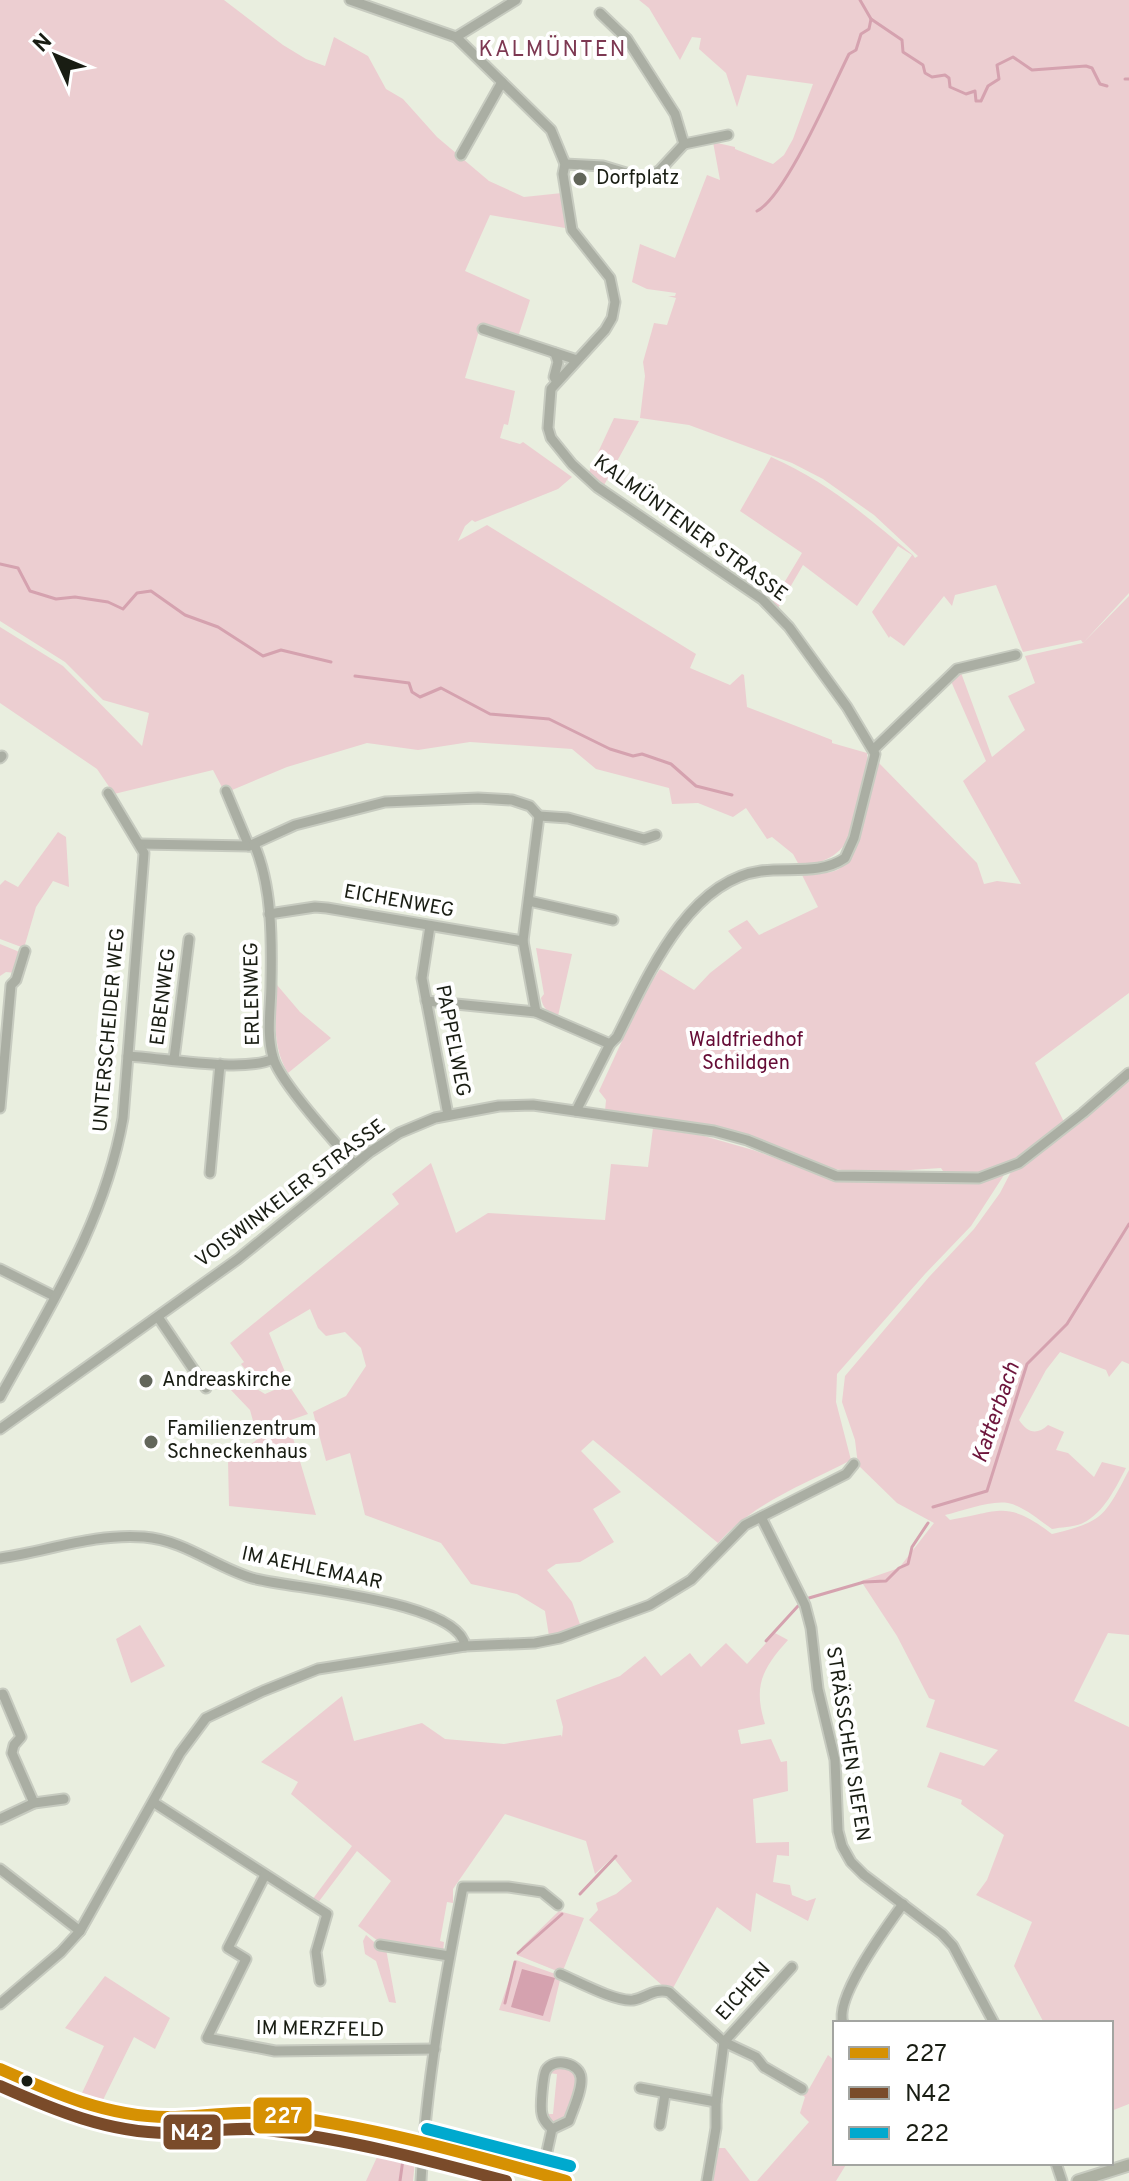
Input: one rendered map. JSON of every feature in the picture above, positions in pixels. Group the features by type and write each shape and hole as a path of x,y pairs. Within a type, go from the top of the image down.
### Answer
{"main road":[{"path":"0,2069 104,2109 168,2117 263,2112 367,2129 566,2181"},
{"path":"1078,2181 1129,2165"}],"street":[{"path":"351,0 456,37 551,130 565,164 603,166 646,179 660,170 684,144 728,135"},
{"path":"456,37 516,0"},
{"path":"600,13 627,39 675,114 684,144"},
{"path":"461,155 502,82"},
{"name":"KALMÜNTENER STRASSE","path":"565,164 563,174 572,230 610,278 615,300 608,326 550,392 548,428 554,443 597,487 762,599 779,614 839,695 874,749"},
{"path":"483,329 577,360"},
{"name":"KALMÜNTENER STRASSE","path":"555,353 558,362 554,377 557,382"},
{"path":"576,1111 643,987 680,928 709,893 728,881 756,872 822,868 845,858 869,784 874,749 957,669 1016,655"},
{"name":"ERLENWEG","path":"226,791 260,860 269,914 269,1026 273,1059 320,1124 354,1164"},
{"path":"108,793 141,844 251,845 295,825 385,802 478,798 512,800 530,806 539,816 568,818 644,839 656,835"},
{"path":"536,1012 523,941 539,816"},
{"name":"UNTERSCHEIDER WEG","path":"0,1397 85,1238 106,1188 123,1118 144,853 141,844"},
{"path":"529,901 613,920"},
{"name":"EICHENWEG","path":"269,914 315,907 523,941"},
{"name":"PAPPELWEG","path":"430,926 422,978 448,1115"},
{"name":"EIBENWEG","path":"174,1059 189,939"},
{"path":"0,1108 11,985 16,980 25,951"},
{"path":"426,1001 536,1012 610,1044"},
{"path":"128,1056 220,1064 263,1064 273,1059"},
{"path":"210,1173 220,1064"},
{"name":"VOISWINKELER STRASSE","path":"0,1429 238,1259 354,1164 399,1133 448,1115 521,1104 714,1131 747,1140 836,1176 979,1178 1019,1163 1129,1073"},
{"path":"0,1269 54,1296"},
{"path":"158,1317 206,1388"},
{"path":"0,2004 61,1952 80,1931 180,1753 206,1718 318,1669 465,1646 535,1643 560,1638 650,1605 691,1580 734,1534 846,1474 854,1464"},
{"name":"STRÄSSCHEN SIEFEN","path":"761,1517 805,1605 811,1628 818,1689 835,1760 838,1831 842,1846 856,1868 953,1946 993,2021"},
{"name":"IM AEHLEMAAR","path":"0,1558 108,1537 163,1539 256,1579 353,1595 437,1618 461,1633 465,1646"},
{"path":"0,1695 3,1694 21,1737 12,1753 34,1803"},
{"path":"0,1819 34,1803 64,1799"},
{"path":"153,1802 327,1914 316,1952 320,1981"},
{"path":"0,1869 80,1931"},
{"name":"IM MERZFELD","path":"265,1875 228,1948 246,1959 207,2038 275,2051 435,2049"},
{"path":"421,2181 435,2049 463,1887 508,1887 542,1892 558,1905"},
{"path":"843,2021 842,2012 856,1977 872,1946 903,1904"},
{"path":"380,1945 449,1956"},
{"name":"EICHEN","path":"707,2181 716,2128 716,2102 724,2042 792,1967"},
{"name":"EICHEN","path":"560,1974 621,1999 634,2000 658,1991 669,1992 724,2042 756,2057 764,2067 802,2089"},
{"path":"552,2065 573,2066 581,2080 573,2110 569,2121 552,2129 541,2113 544,2075 552,2065"},
{"path":"640,2088 716,2102"},
{"path":"660,2125 665,2094"},
{"path":"542,2174 552,2129"}],"green space":[{"path":"0,0 224,0 283,45 325,66 334,37 368,56 386,89 403,99 437,137 489,181 524,197 562,193 565,228 490,215 465,271 530,300 518,337 481,324 465,378 515,391 508,425 504,424 500,438 520,444 523,442 572,477 558,489 475,522 472,520 465,526 458,541 487,525 696,654 690,668 730,685 744,675 747,707 832,740 832,743 867,753 868,765 857,817 852,832 834,855 819,862 799,865 793,854 772,837 767,839 746,808 733,817 698,803 672,804 669,788 596,769 572,749 470,742 418,750 367,743 287,767 225,793 213,770 114,794 97,769 0,703 0,627 63,666 142,746 149,713 103,700 65,662 0,621"},
{"path":"639,0 1129,0 1129,593 1083,643 1081,640 1023,652 996,585 955,595 952,606 944,596 904,646 889,638 872,612 912,555 898,546 857,606 803,565 778,608 772,603 802,553 740,511 771,457 829,489 862,513 913,555 915,558 918,556 874,515 823,479 792,463 689,425 640,418 645,376 643,362 654,323 667,325 676,298 668,296 675,296 676,293 647,289 632,282 640,244 675,258 707,175 720,180 713,142 735,147 773,164 784,155 793,139 813,84 747,75 737,107 726,73 699,49 701,38 692,37 680,60 649,8"},
{"path":"614,418 639,421 603,487 588,474"},
{"name":"Waldfriedhof Schildgen","path":"1129,596 1129,993 1035,1063 1065,1124 1016,1161 982,1174 943,1171 941,1168 865,1173 834,1169 706,1127 605,1111 606,1100 599,1091 644,993 660,969 694,990 742,948 728,931 747,920 759,935 818,907 801,873 830,872 847,861 860,835 878,762 977,863 984,884 997,881 1021,884 963,781 986,761 950,679 960,670 992,757 1025,730 1008,696 1035,683 1025,656 1083,643"},
{"path":"58,832 66,837 69,887 53,881 36,907 24,948 0,939 0,885 5,880 18,887"},
{"path":"0,944 22,953 16,973 6,972 0,976"},
{"path":"536,948 572,954 558,1016 546,1010 542,1002 544,994"},
{"path":"277,985 300,1012 331,1038 288,1073 277,1041"},
{"path":"1129,1075 1129,1364 1122,1361 1109,1377 1106,1370 1060,1352 1046,1370 1019,1420 1032,1431 1040,1431 1048,1425 1064,1432 1056,1450 1068,1453 1094,1477 1102,1462 1126,1468 1103,1506 1090,1519 1076,1525 1052,1529 1025,1510 1001,1502 945,1515 950,1520 992,1512 1013,1512 1052,1534 1082,1525 1101,1515 1129,1470 1129,1635 1108,1633 1074,1701 1129,1727 1129,2104 1113,2110 1113,2021 1043,2021 1014,1966 1032,1922 976,1895 987,1880 1004,1835 961,1804 962,1800 927,1787 940,1752 984,1766 998,1750 926,1727 935,1700 929,1698 897,1636 861,1581 899,1568 934,1523 897,1503 858,1465 855,1440 842,1402 845,1376 974,1229 1000,1193 1013,1168 1107,1099"},
{"path":"653,1128 704,1136 832,1179 865,1183 928,1178 974,1183 1004,1175 971,1226 837,1374 836,1402 851,1460 763,1505 718,1543 593,1440 581,1451 621,1492 593,1509 614,1542 580,1562 556,1564 547,1570 572,1602 581,1627 549,1636 545,1611 517,1594 471,1584 441,1543 365,1515 350,1453 326,1461 313,1412 346,1396 366,1366 361,1348 345,1332 326,1336 318,1328 310,1309 269,1333 285,1372 270,1380 257,1376 250,1367 245,1369 241,1364 244,1362 230,1343 399,1204 392,1194 431,1163 456,1233 488,1213 605,1220 611,1164 648,1167"},
{"path":"242,1380 265,1394 288,1384 308,1414 288,1421 316,1515 229,1506 228,1460 258,1439 250,1410 229,1388"},
{"path":"140,1625 165,1666 131,1683 116,1639"},
{"path":"775,1633 788,1640 762,1679 760,1699 765,1724 738,1730 741,1744 771,1739 781,1762 787,1761 788,1791 753,1799 756,1843 789,1842 789,1856 777,1855 773,1882 790,1885 792,1895 807,1901 816,1898 808,1921 756,1893 751,1932 717,1907 672,1990 664,1987 589,1920 598,1910 596,1903 616,1894 632,1881 613,1857 595,1874 586,1841 505,1814 453,1889 453,1903 447,1902 440,1941 444,1942 443,1952 378,1941 358,1926 391,1881 357,1851 317,1904 312,1900 352,1846 291,1794 298,1782 261,1762 342,1696 354,1741 422,1723 445,1739 504,1744 562,1737 563,1727 556,1700 620,1676 645,1656 661,1676 690,1653 701,1667 726,1643 747,1664"},
{"path":"559,1911 584,1918 562,1973 517,1955"},
{"path":"366,1935 386,1949 396,2003 389,2002 376,1961 365,1954 363,1941"},
{"path":"516,1960 561,1976 550,2022 499,2010"},
{"path":"105,1976 170,2018 155,2049 134,2037 103,2100 82,2093 104,2046 65,2028"},
{"path":"828,2055 833,2059 833,2165 846,2165 836,2181 757,2181 809,2122 800,2113 805,2097 801,2094 805,2088 809,2089"},
{"path":"557,2067 570,2068 577,2074 565,2120 560,2125 550,2124 545,2114 553,2114 557,2074 548,2073"},
{"path":"384,2142 411,2152 415,2161 413,2181 366,2181"},
{"path":"717,2148 725,2148 750,2181 713,2181"}],"shaded area":[{"path":"522,1969 555,1978 543,2016 511,2007"}],"waterway":[{"path":"860,0 871,19 902,40 903,52 923,65 925,73 932,77 945,75 949,78 950,87 966,94 975,91 976,101 981,101 988,86 999,79 997,65 1013,57 1032,70 1086,66 1092,68 1100,84 1107,86"},
{"path":"757,211 769,201 794,164 849,54 856,50 861,34 869,29 871,19"},
{"path":"0,564 18,568 30,591 56,599 75,597 108,602 123,609 137,593 151,591 185,615 218,627 263,656 281,650 331,662"},
{"path":"355,676 409,683 412,692 420,697 441,688 490,714 549,719 610,749 633,756 642,754 671,764 696,786 732,795"},
{"name":"Katterbach","path":"933,1507 987,1491 1027,1364 1067,1324 1129,1224"},
{"name":"Katterbach","path":"809,1598 864,1582 886,1581 908,1564 912,1547 928,1523"},
{"name":"Katterbach","path":"766,1641 798,1606"},
{"name":"Katterbach","path":"580,1894 616,1856"},
{"name":"Katterbach","path":"518,1953 562,1914"},
{"name":"Katterbach","path":"505,2003 515,1962"},
{"name":"Katterbach","path":"400,2181 404,2152"}],"transit line":[{"name":"227","path":"0,2069 61,2095 124,2113 168,2117 258,2113 308,2119 420,2142 566,2181"},
{"name":"N42","path":"0,2086 61,2111 125,2129 169,2133 255,2129 297,2134 387,2151 506,2181"},
{"name":"222","path":"427,2129 570,2166"}],"place":[{"name":"Dorfplatz","path":"580,179"},
{"name":"Andreaskirche","path":"146,1381"},
{"name":"Familienzentrum Schneckenhaus","path":"151,1442"}],"district":[{"name":"KALMÜNTEN","path":"553,50"}]}
